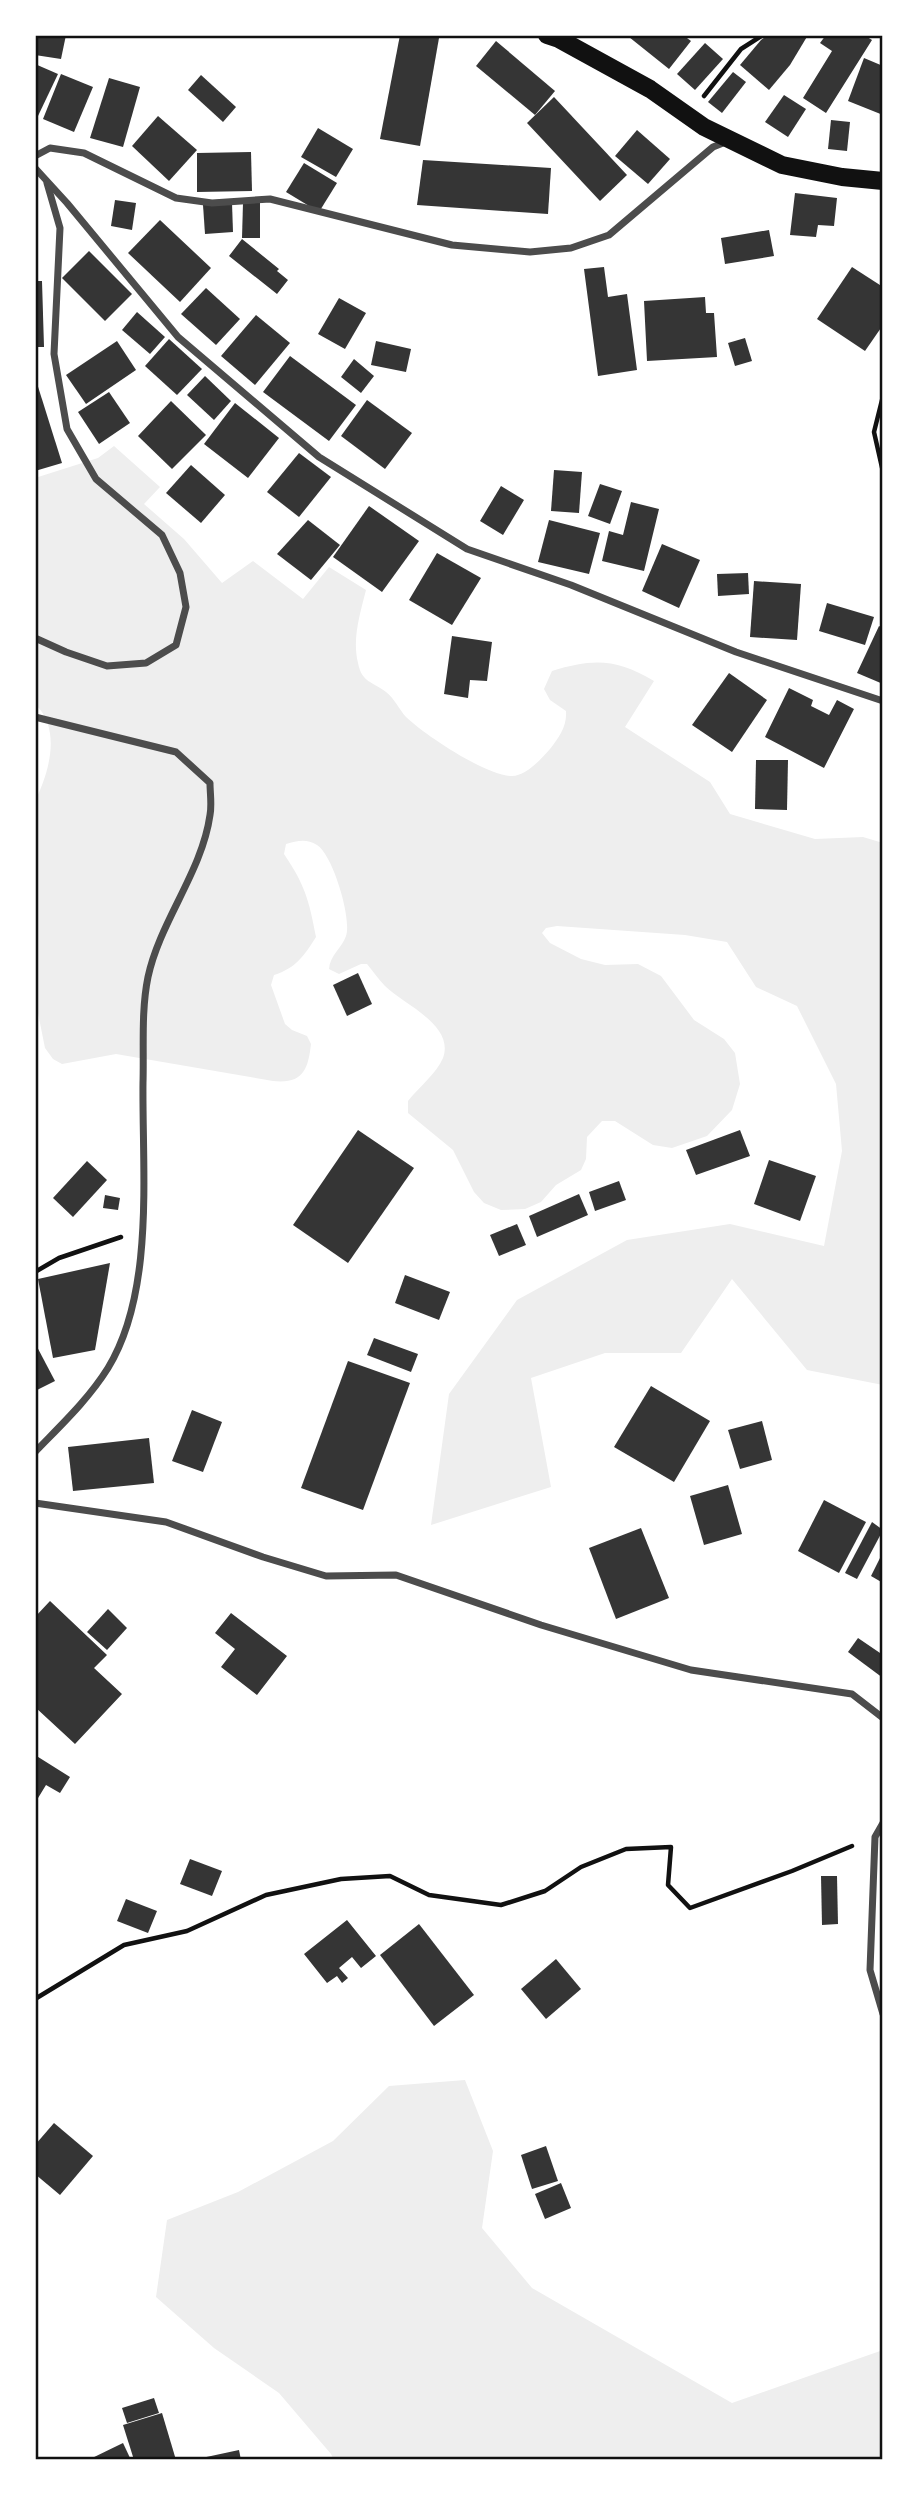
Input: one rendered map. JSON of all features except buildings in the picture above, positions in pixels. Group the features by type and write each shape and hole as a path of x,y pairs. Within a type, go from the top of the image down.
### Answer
{"main road":[{"path":"547,35 650,89 704,127 782,165 842,177 883,181"}],"street":[{"path":"35,156 50,148 84,153 176,198 212,203 270,199 452,245 530,252 571,248 609,234 713,147 730,140"},
{"path":"35,168 178,337 319,457 467,549 571,585 736,652 883,701"},
{"path":"35,638 107,666 146,663 176,645 186,607 180,573 162,535 96,479 67,429 54,354 60,228 46,180"},
{"path":"35,717 176,752 210,783 211,814 202,846 156,951 148,978 144,1017 142,1229 136,1292 124,1331 108,1367 84,1400 35,1452"},
{"path":"35,1503 166,1522 263,1557 326,1576 396,1575 541,1625 691,1670 852,1694 883,1718"},
{"path":"883,1822 875,1837 870,1970 883,2014"}],"path":[{"path":"688,115 741,49 763,35"},
{"path":"883,396 874,432 883,472"},
{"path":"35,1272 59,1258 142,1229"},
{"path":"35,1999 124,1945 187,1931 266,1895 341,1879 390,1876 429,1895 500,1905 545,1891 581,1867 626,1849 670,1847 668,1885 690,1908 793,1871 875,1837"}],"shaded area":[{"path":"114,446 160,487 144,504 184,539 222,583 253,561 303,599 329,567 366,590 356,645 362,674 389,694 415,725 472,762 512,776 528,770 550,749 564,727 566,711 550,700 544,689 552,671 580,664 617,665 654,681 625,727 710,782 730,814 815,839 863,837 883,843 883,1385 807,1370 732,1279 681,1353 605,1353 531,1378 551,1487 431,1525 449,1394 517,1300 627,1240 730,1224 824,1246 842,1151 836,1084 797,1006 756,987 727,942 685,935 557,926 546,928 542,933 550,943 581,959 605,965 638,964 661,976 694,1020 724,1039 735,1053 740,1084 732,1110 707,1136 672,1148 653,1145 615,1121 602,1121 587,1137 586,1159 581,1170 556,1185 541,1202 525,1209 501,1210 484,1203 474,1192 453,1150 408,1113 408,1101 432,1075 443,1058 445,1046 442,1035 425,1016 385,986 367,964 339,974 329,969 346,936 344,902 335,874 323,851 317,845 305,841 286,844 284,854 305,893 316,937 299,960 274,975 271,985 285,1024 307,1036 311,1044 306,1068 302,1073 291,1080 273,1081 116,1054 62,1064 53,1059 45,1048 35,998 35,801 45,778 51,738 43,714 35,704 35,478 98,458"},
{"path":"465,2080 493,2151 482,2228 532,2288 732,2403 883,2350 883,2460 334,2460 279,2393 214,2348 156,2297 167,2220 238,2192 333,2141 389,2086"}]}
